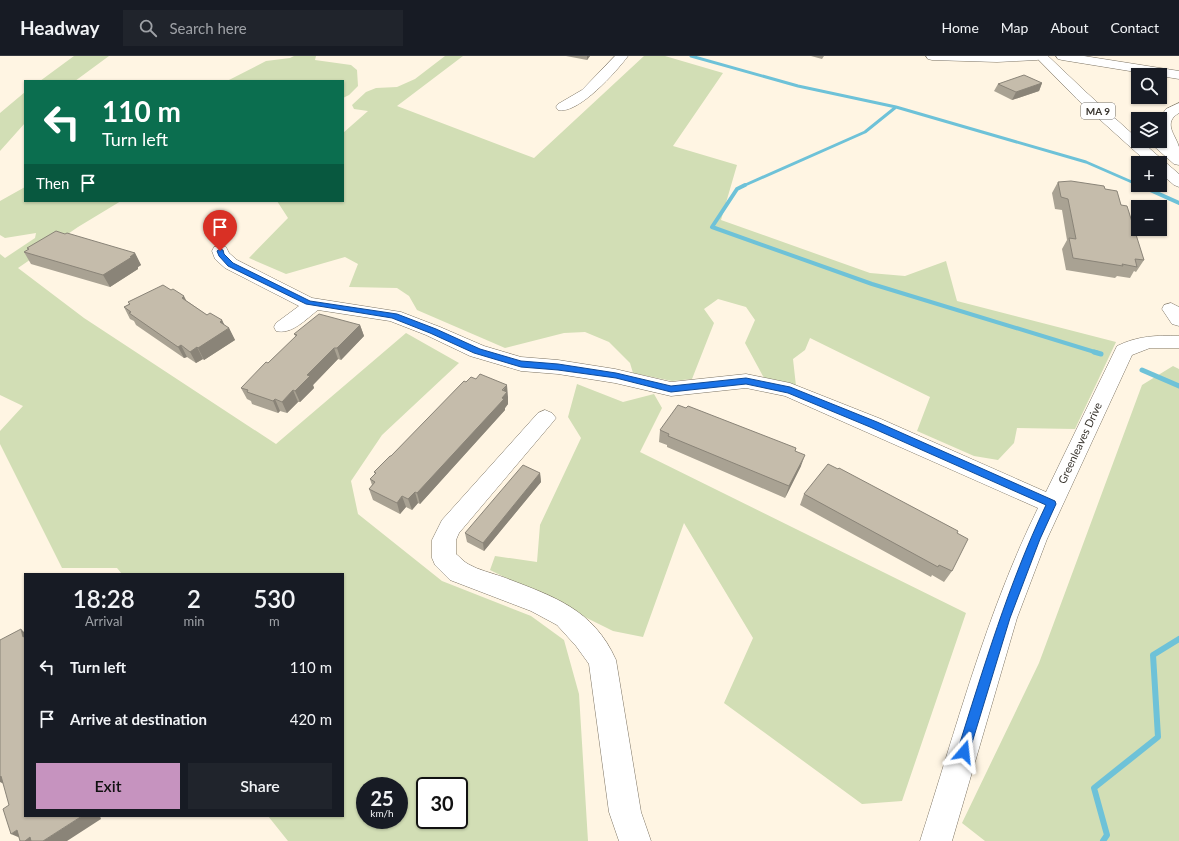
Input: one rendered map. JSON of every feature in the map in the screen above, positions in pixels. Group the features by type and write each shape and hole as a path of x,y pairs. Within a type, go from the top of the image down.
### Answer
{"main road":[{"path":"563,108 587,93 622,56"},
{"path":"932,56 962,58 1037,56"},
{"name":"MA 9","path":"1040,56 1149,156"},
{"name":"MA 9","path":"1054,56 1109,103"},
{"path":"1062,56 1179,75"},
{"path":"1128,56 1179,64"},
{"path":"1151,59 1163,62"},
{"path":"1179,107 1167,115 1164,120 1164,126 1167,138 1179,156"},
{"path":"1163,148 1179,161"},
{"path":"1167,171 1179,182"},
{"path":"220,251 221,255 231,264 308,303 394,316 433,331 477,351 521,364 558,367 616,376 671,389 746,381 790,390 1051,504"},
{"path":"283,327 314,304"},
{"name":"Greenleaves Drive","path":"936,841 1004,618 1035,539 1124,351 1136,344 1158,341 1179,342"},
{"path":"545,418 450,527 444,540 444,558 459,572 540,603 566,617 586,637 602,660 625,812 635,841"}],"green space":[{"path":"74,56 109,56 76,80 41,80"},
{"path":"294,56 316,56 315,60 351,65 357,70 358,86 349,95 344,98 344,80 229,80 266,61 290,58"},
{"path":"445,56 463,56 397,106 534,158 644,56 665,56 723,73 673,146 737,165 721,220 870,273 905,276 946,261 957,301 1116,342 1075,429 1017,428 1014,443 998,460 974,456 917,431 930,397 810,338 805,350 793,359 796,386 764,378 745,343 755,320 746,307 718,299 704,309 714,323 692,379 672,381 633,373 630,363 609,342 585,332 564,333 505,348 417,310 409,296 397,288 349,287 358,264 345,257 286,274 249,258 288,218 278,202 344,202 344,132 368,111 354,109 352,105 366,92 376,88 397,87 415,79"},
{"path":"24,93 24,124 0,151 0,113"},
{"path":"24,188 24,202 119,202 78,227 18,268 84,318 276,444 406,333 459,363 382,435 351,481 358,514 442,581 531,616 564,640 579,694 588,841 288,841 269,817 344,817 344,573 121,573 117,568 62,568 0,444 0,431 23,406 0,395 0,254 5,258 35,238 36,233 5,238 0,235 0,201"},
{"path":"1173,366 1179,369 1179,841 985,841 962,823 1039,663 1142,385"},
{"path":"577,384 623,402 654,394 662,408 640,452 966,613 902,801 862,804 724,703 753,638 684,523 643,637 613,631 490,570 495,556 537,562 540,525 581,438 568,417"}],"building":[{"path":"1024,75 1042,83 1016,92 998,84"},
{"path":"1071,181 1104,186 1105,189 1117,191 1121,205 1127,206 1131,219 1131,236 1136,236 1144,260 1135,259 1137,267 1073,258 1069,238 1076,239 1068,199 1061,197 1058,182"},
{"path":"56,231 135,253 130,257 132,257 103,275 24,252 29,249 27,248"},
{"path":"163,285 184,296 182,298 207,315 210,313 222,320 220,322 229,328 190,352 181,345 178,347 129,313 131,312 124,307 130,304 128,302"},
{"path":"319,314 360,325 337,348 334,348 307,375 310,376 295,391 293,390 282,402 275,399 273,401 247,392 248,390 241,388 266,362 268,363 297,335 294,334"},
{"path":"480,374 507,385 502,390 507,392 502,398 504,399 417,493 415,492 408,499 402,496 397,503 369,489 375,482 370,479 376,473 374,472 464,381 466,382 471,377 476,379"},
{"path":"678,405 686,408 688,406 796,448 795,451 805,455 789,486 668,436 669,434 660,430"},
{"path":"828,464 838,469 839,468 958,531 957,533 968,539 952,571 939,565 938,567 804,494"},
{"path":"523,465 540,473 483,543 465,533"},
{"path":"21,629 24,636 24,817 80,817 43,841 31,841 30,837 25,841 20,841 17,830 11,834 3,809 9,805 1,776 0,777 0,640"}],"waterway":[{"path":"691,56 798,86 896,107"},
{"path":"743,186 865,132 896,107"},
{"path":"896,107 1086,162 1131,182"},
{"path":"743,186 737,189 712,227 872,284 1098,353"},
{"path":"1155,192 1179,203"},
{"path":"1094,352 1101,354"},
{"path":"1142,370 1179,386"},
{"path":"1103,841 1107,835 1094,788 1158,737 1153,655 1179,639"}],"route":[{"path":"220,251 221,255 231,264 308,303 394,316 433,331 477,351 521,364 558,367 616,376 671,389 746,381 790,390 1051,504 1035,539 1004,618 964,752"}]}
